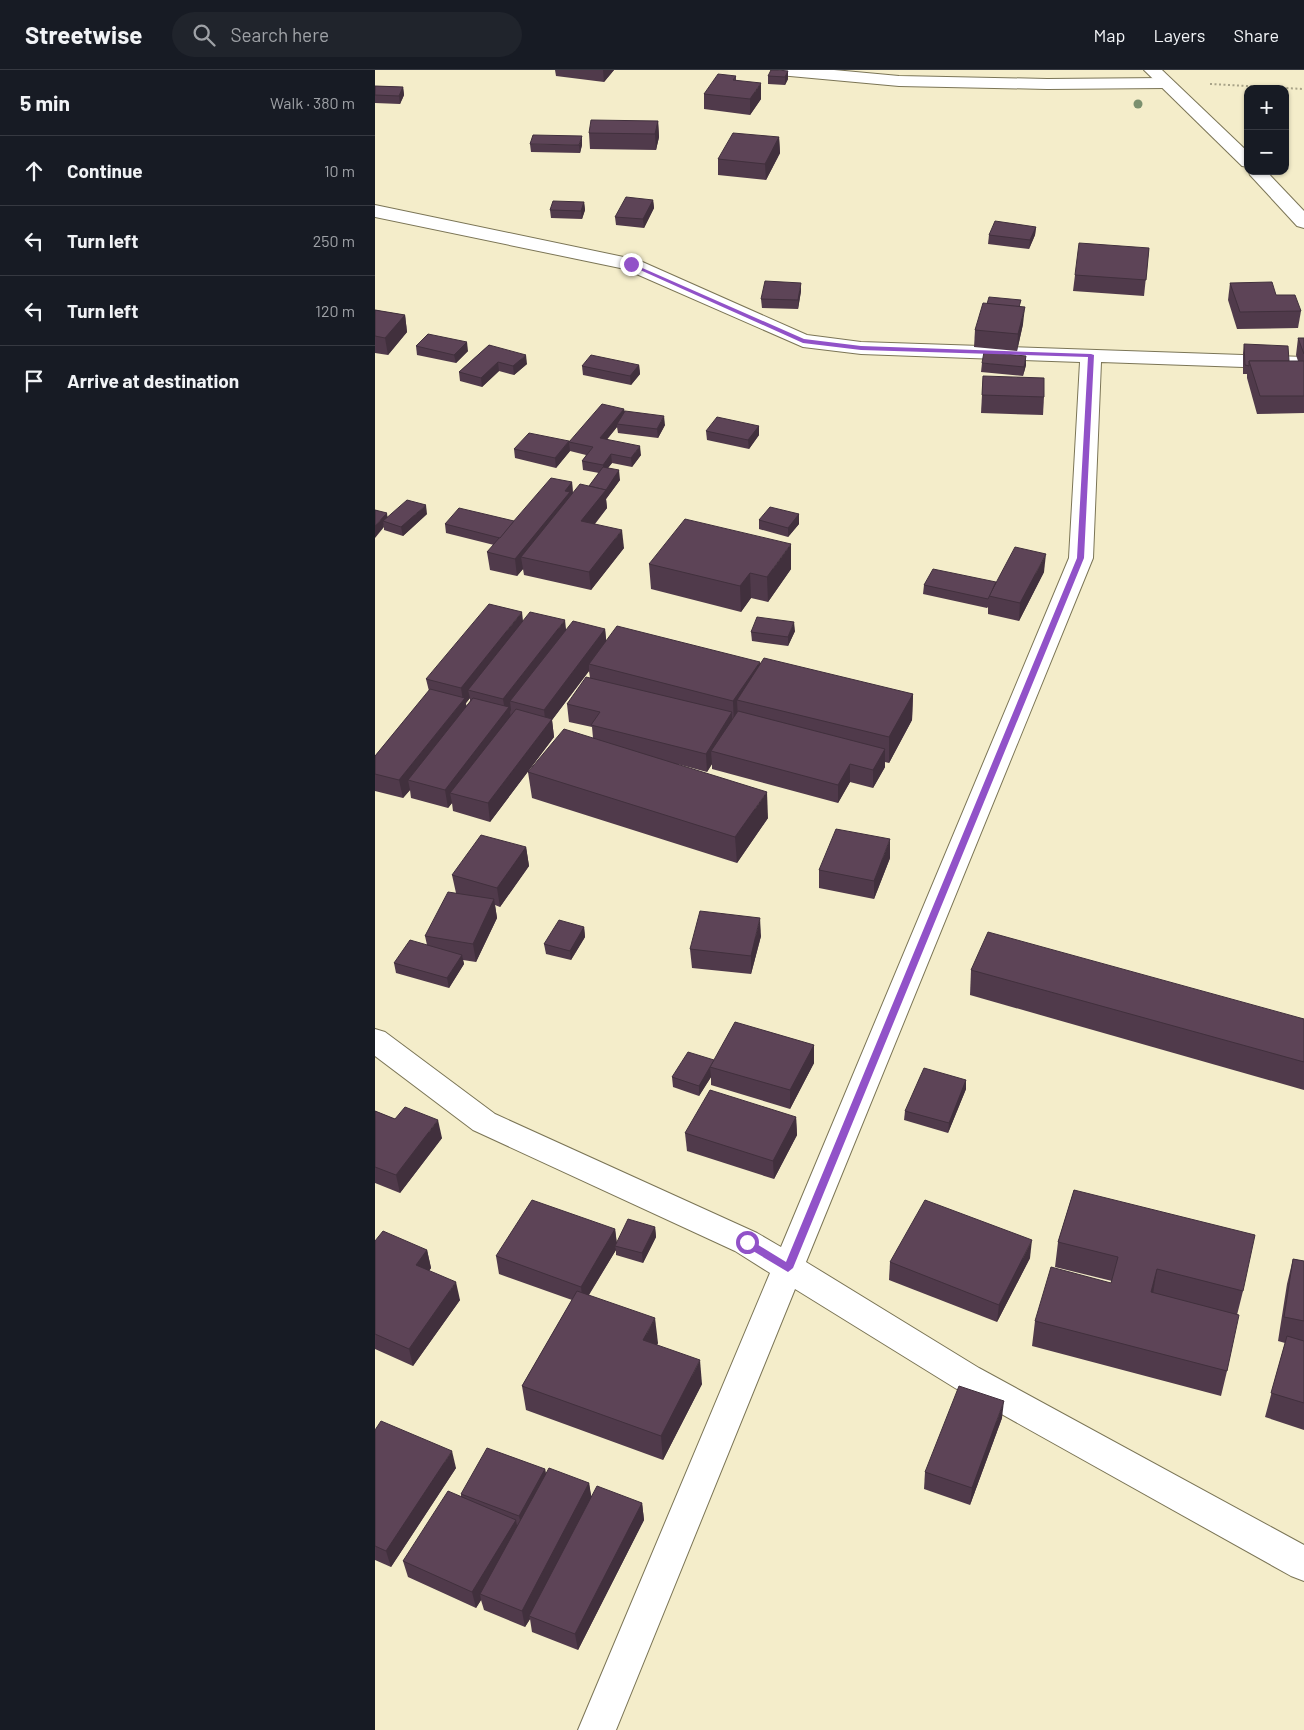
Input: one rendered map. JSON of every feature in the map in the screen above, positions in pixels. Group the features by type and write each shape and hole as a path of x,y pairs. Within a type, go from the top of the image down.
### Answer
{"street":[{"path":"779,70 899,81 1047,84 1165,83"},
{"path":"1151,70 1244,158"},
{"path":"1261,175 1304,222"},
{"path":"375,210 631,264 803,341 861,348 1304,362"},
{"path":"597,1730 1081,558 1091,355"},
{"path":"375,1040 484,1122 747,1242 967,1378 1304,1564"}],"path":[{"path":"1165,83 1304,89"}],"building":[{"path":"771,70 788,71 785,77 768,76"},
{"path":"718,74 736,76 733,80 761,83 750,99 704,94"},
{"path":"375,86 403,87 399,96 375,95"},
{"path":"591,120 658,121 655,134 589,133"},
{"path":"733,133 779,137 765,164 718,159"},
{"path":"533,135 582,136 579,145 530,144"},
{"path":"626,197 653,200 643,219 615,217"},
{"path":"553,201 584,202 581,211 550,210"},
{"path":"995,221 1036,227 1030,240 989,235"},
{"path":"1079,243 1149,248 1146,280 1075,275"},
{"path":"765,281 801,283 798,300 761,299"},
{"path":"1272,282 1276,295 1295,295 1301,311 1240,312 1230,283"},
{"path":"989,297 1021,300 1019,307 987,304"},
{"path":"983,303 1025,307 1018,334 975,330"},
{"path":"375,310 405,315 385,338 375,336"},
{"path":"428,334 467,342 454,355 416,346"},
{"path":"1298,338 1304,338 1304,354"},
{"path":"1244,344 1288,346 1289,361 1249,361 1249,366 1245,365"},
{"path":"489,345 526,355 513,366 498,362 481,378 459,372"},
{"path":"984,352 1026,356 1024,367 982,363"},
{"path":"591,355 639,365 630,376 582,366"},
{"path":"1249,361 1304,361 1304,396 1260,396"},
{"path":"983,376 1044,378 1044,397 982,395"},
{"path":"602,404 624,409 600,438 640,446 631,458 611,454 603,465 582,461 593,447 569,442"},
{"path":"625,411 664,416 657,429 617,424"},
{"path":"717,417 759,426 748,440 706,431"},
{"path":"529,433 569,441 555,458 514,449"},
{"path":"603,467 619,470 606,490 589,486"},
{"path":"551,478 572,482 565,491 570,492 515,559 487,552"},
{"path":"580,484 606,490 581,521 622,530 589,572 521,557"},
{"path":"407,500 426,505 401,527 383,521"},
{"path":"770,507 799,514 788,528 759,520"},
{"path":"459,508 514,521 500,538 445,524"},
{"path":"375,510 387,513 375,526"},
{"path":"685,519 791,544 767,577 750,573 740,586 649,564"},
{"path":"1015,547 1046,554 1020,603 989,596"},
{"path":"933,569 996,582 988,599 924,585"},
{"path":"489,604 522,612 461,688 426,679"},
{"path":"530,612 565,620 503,699 468,690"},
{"path":"757,617 794,622 788,637 751,632"},
{"path":"573,621 605,629 544,710 510,701"},
{"path":"617,626 760,662 733,701 589,664"},
{"path":"764,658 913,694 889,737 737,700"},
{"path":"586,677 732,712 706,754 591,725 600,712 567,704"},
{"path":"430,689 465,698 399,780 375,774 375,756"},
{"path":"473,698 509,707 445,790 408,780"},
{"path":"516,709 552,719 488,803 450,793"},
{"path":"738,711 885,749 873,770 850,764 838,785 711,751"},
{"path":"564,729 767,792 735,837 528,772"},
{"path":"836,829 890,839 874,881 819,870"},
{"path":"481,835 526,847 497,888 452,875"},
{"path":"448,892 494,899 473,944 425,936"},
{"path":"700,911 760,918 751,956 690,949"},
{"path":"559,920 584,927 570,951 544,944"},
{"path":"988,932 1304,1019 1304,1062 971,970"},
{"path":"410,940 462,955 447,978 394,963"},
{"path":"735,1022 814,1045 790,1090 710,1067"},
{"path":"688,1052 714,1060 699,1086 672,1077"},
{"path":"924,1068 966,1080 949,1123 905,1111"},
{"path":"710,1090 796,1117 773,1161 685,1133"},
{"path":"405,1107 438,1120 396,1175 375,1167 375,1111 395,1119"},
{"path":"1074,1190 1255,1235 1243,1291 1157,1269 1151,1292 1239,1315 1227,1371 1035,1321 1051,1267 1111,1283 1118,1257 1058,1242"},
{"path":"532,1200 615,1229 581,1287 496,1256"},
{"path":"925,1200 1032,1240 999,1305 890,1262"},
{"path":"628,1219 655,1227 642,1253 615,1246"},
{"path":"383,1231 427,1250 416,1265 456,1282 409,1349 375,1334 375,1241"},
{"path":"1293,1259 1304,1261 1304,1321 1284,1317"},
{"path":"577,1291 655,1318 643,1340 700,1360 661,1436 522,1386"},
{"path":"1287,1336 1304,1341 1304,1403 1271,1393"},
{"path":"959,1386 1004,1401 972,1488 925,1472"},
{"path":"381,1421 452,1451 386,1551 375,1546 375,1430"},
{"path":"487,1448 545,1469 519,1516 461,1494"},
{"path":"549,1468 589,1483 522,1611 480,1594"},
{"path":"597,1486 642,1503 575,1634 529,1616"},
{"path":"448,1491 516,1520 472,1592 403,1561"}],"route":[{"path":"631,264 803,341 861,348 1091,355 1081,558 788,1268 747,1242"}]}
